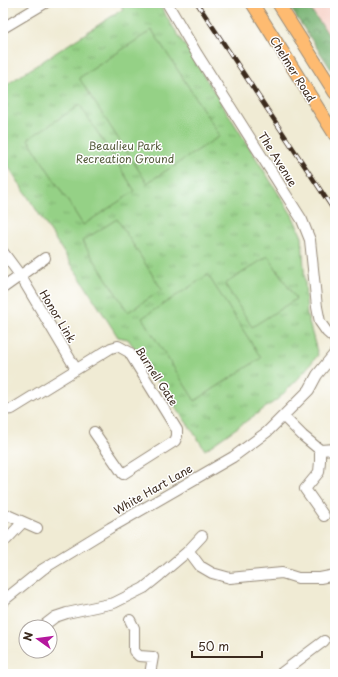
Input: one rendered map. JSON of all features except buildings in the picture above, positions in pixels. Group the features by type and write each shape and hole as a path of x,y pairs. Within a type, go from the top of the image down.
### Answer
{"main road":[{"name":"Chelmer Road","path":"252,3 335,135"},
{"name":"Chelmer Road","path":"278,3 335,93"}],"street":[{"path":"3,28 45,3"},
{"name":"The Avenue","path":"167,3 197,54 302,220 310,240 320,322 327,332 335,338"},
{"name":"Honor Link","path":"3,252 20,275 76,369"},
{"path":"3,288 45,258"},
{"name":"Burnell Gate","path":"3,410 12,409 111,348 118,346 129,352 177,430 177,436 175,440 122,474 94,432"},
{"name":"White Hart Lane","path":"3,601 43,569 110,528 233,457 267,432 309,390 317,375 335,353"},
{"name":"White Hart Lane","path":"309,390 316,386 335,364"},
{"path":"284,416 303,436 320,450 335,449"},
{"path":"320,450 319,472 305,490 324,516"},
{"path":"3,513 38,528"},
{"path":"6,540 23,522"},
{"path":"52,619 67,613 114,603 137,592 144,588 187,552 202,536"},
{"path":"187,552 191,554 200,566 212,573 230,578 282,573 298,578 320,578 335,575"},
{"path":"130,620 134,628 134,651 138,656 152,657 150,674"},
{"path":"280,674 324,642"}],"shaded area":[{"path":"303,3 335,3 335,51"}],"green space":[{"name":"Beaulieu Park Recreation Ground","path":"120,3 158,3 292,215 302,237 307,315 318,355 297,380 278,399 205,450 128,339 118,337 3,158 3,87 123,9"},
{"path":"287,3 306,3 324,28 335,45 335,75"},
{"path":"152,30 220,136 147,183 79,78"},
{"path":"80,105 135,191 83,225 28,139"},
{"path":"117,219 162,290 128,312 82,241"},
{"path":"268,256 296,299 252,327 225,284"},
{"path":"208,275 261,358 195,401 142,318"}],"railway":[{"path":"197,3 335,212"}]}
